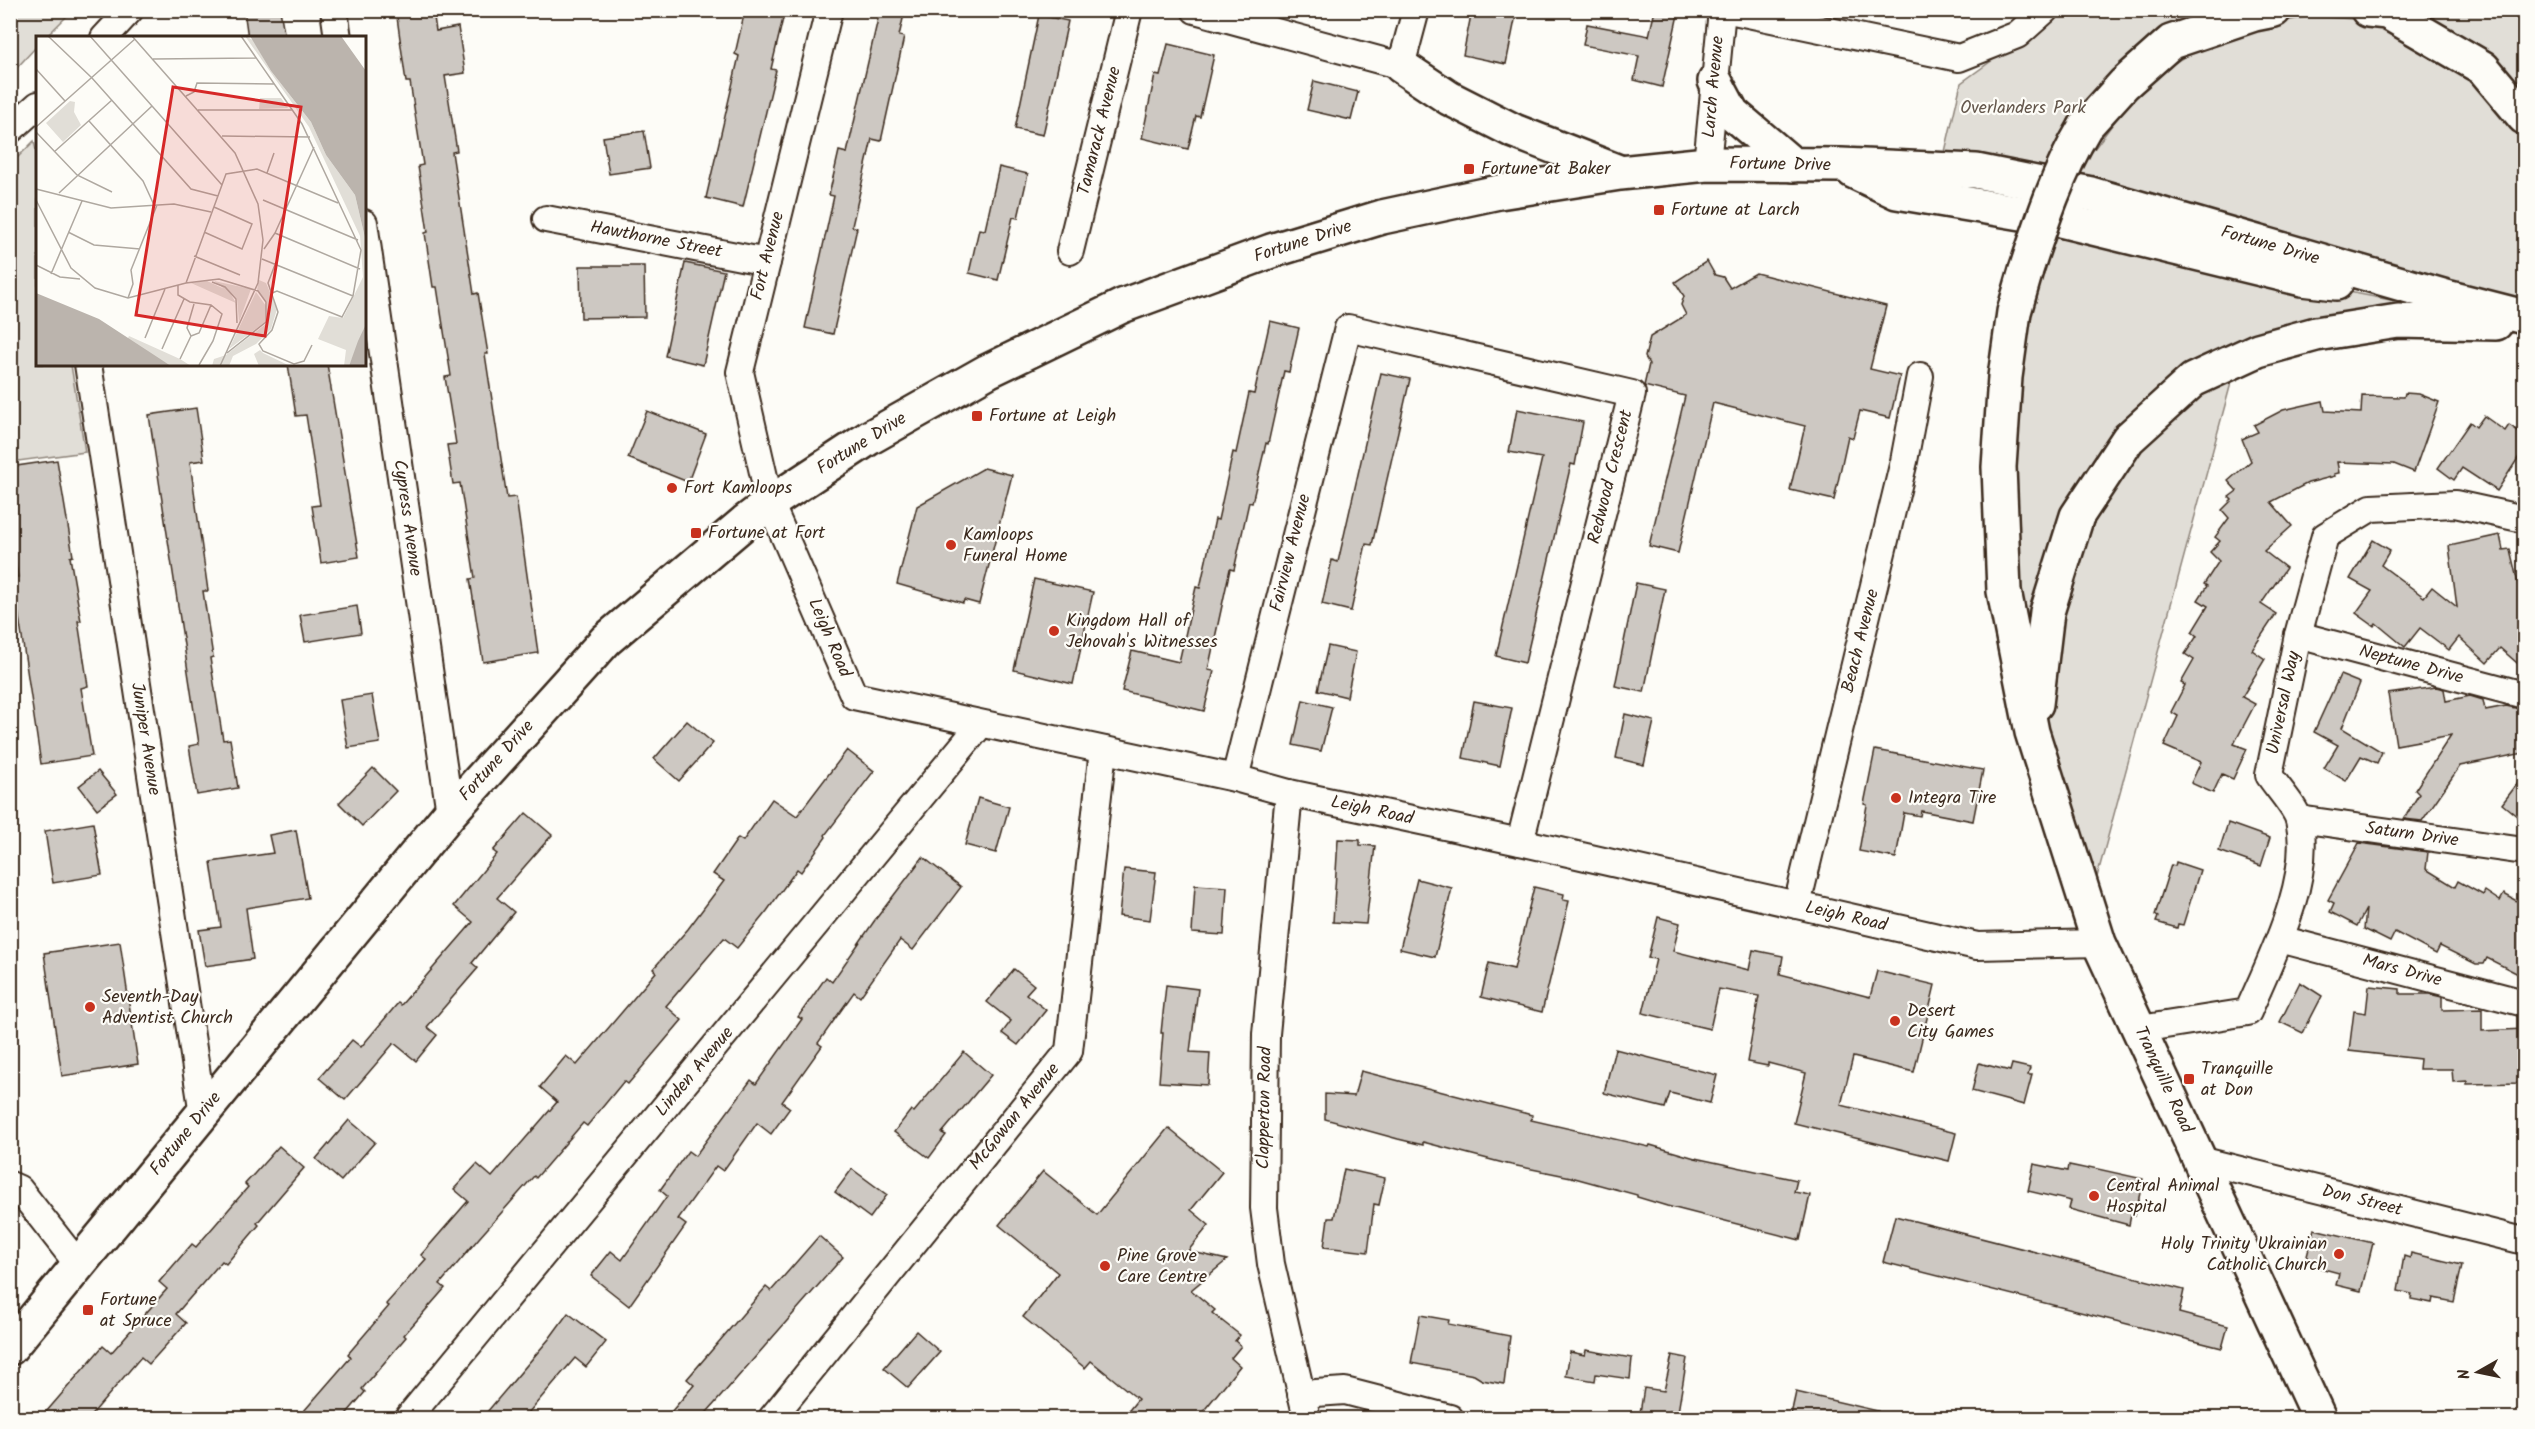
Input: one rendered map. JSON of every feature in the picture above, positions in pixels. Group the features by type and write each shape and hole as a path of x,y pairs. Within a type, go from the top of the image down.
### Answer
{"main road":[{"name":"Tranquille Road","path":"2274,10 2254,14 2171,42 2124,84 2085,127 2068,155 2042,220 2014,312 2005,377 1999,467 2004,591 2032,732 2099,943 2319,1419"},
{"path":"2368,10 2387,12 2483,68 2524,117"},
{"path":"1401,66 1449,98 1514,131 1620,173"},
{"path":"1715,81 1732,113 1793,165"},
{"name":"Fortune Drive","path":"10,1348 450,813 606,640 712,548 770,502 869,438 988,371 1122,306 1271,251 1382,217 1499,192 1620,173 1707,164 1841,165 1897,192 2052,218 2302,279 2450,298 2524,317"},
{"path":"2032,732 2047,612 2077,516 2128,439 2193,380 2258,350 2316,334 2398,321 2524,324"}],"street":[{"path":"106,36 130,10"},
{"path":"334,10 338,36"},
{"name":"Fort Avenue","path":"770,502 740,372 829,10"},
{"name":"Tamarack Avenue","path":"1070,251 1129,10"},
{"path":"1195,10 1401,66 1416,10"},
{"name":"Larch Avenue","path":"1707,164 1722,10"},
{"path":"1729,10 1959,58 2017,35 2045,10"},
{"path":"10,130 36,107"},
{"name":"Hawthorne Street","path":"546,219 767,262"},
{"name":"Cypress Avenue","path":"366,237 450,813"},
{"name":"Fairview Avenue","path":"1235,778 1348,328"},
{"name":"Redwood Crescent","path":"1348,328 1632,394 1520,842"},
{"name":"Juniper Avenue","path":"88,366 203,1114"},
{"name":"Beach Avenue","path":"1797,905 1905,461 1920,376"},
{"name":"Leigh Road","path":"770,502 854,696 1235,778 1288,793 1520,842 1977,946 2099,943"},
{"name":"Universal Way","path":"2299,819 2269,775 2298,635 2325,536 2372,508 2455,504 2524,519"},
{"name":"Neptune Drive","path":"2298,635 2524,695"},
{"name":"Linden Avenue","path":"408,1419 981,724"},
{"name":"McGowan Avenue","path":"772,1419 1068,1051 1103,750"},
{"name":"Clapperton Road","path":"1288,793 1266,1034 1264,1208 1271,1264 1307,1419"},
{"path":"2140,1029 2248,1012 2280,939 2302,866 2299,819"},
{"name":"Saturn Drive","path":"2299,819 2524,851"},
{"name":"Mars Drive","path":"2280,939 2524,1003"},
{"name":"Don Street","path":"2200,1160 2524,1241"},
{"path":"10,1185 19,1189 74,1258 75,1270"},
{"path":"1301,1394 1345,1391 1450,1419"}],"green space":[{"path":"19,10 72,11 47,36 36,36 36,47 11,74 11,18"},
{"name":"Overlanders Park","path":"2060,11 2237,11 2165,37 2050,169 1944,156 1961,83"},
{"path":"2402,11 2524,11 2524,104"},
{"path":"2310,16 2383,21 2480,76 2524,128 2524,304 2077,172 2143,83 2215,37"},
{"path":"34,141 36,150 36,366 71,366 85,452 11,462 11,164"},
{"path":"2052,235 2432,308 2296,330 2118,433 2029,652 2009,482 2025,333"},
{"path":"2234,372 2094,888 2043,723 2054,639 2081,542 2119,469 2171,410"}],"building":[{"path":"244,10 280,10 285,36 248,36"},
{"path":"396,10 433,10 436,31 458,27 465,73 445,76 457,151 452,152 474,294 478,293 488,354 485,354 507,498 516,497 538,653 483,662 470,579 475,578 460,483 453,484 447,445 456,444 445,377 451,376 437,287 433,287 425,233 428,232 418,166 423,165 410,82 406,82"},
{"path":"745,10 785,10 771,69 776,70 743,207 706,198 739,56 735,54"},
{"path":"880,10 905,10 899,36 904,37 881,141 872,139 852,226 857,228 833,334 805,328 834,196 829,195 839,151 847,153"},
{"path":"1472,10 1517,10 1506,64 1463,55"},
{"path":"1655,10 1679,10 1662,87 1634,80 1639,56 1583,45 1587,24 1649,36"},
{"path":"1039,15 1068,21 1043,135 1015,129"},
{"path":"1168,44 1214,55 1200,117 1196,116 1188,149 1142,138 1155,75 1160,76"},
{"path":"1314,81 1358,92 1351,120 1307,110"},
{"path":"644,131 650,168 609,174 603,137"},
{"path":"999,167 1028,174 1018,218 1013,217 998,280 969,273 979,229 985,230"},
{"path":"1707,261 1715,275 1723,277 1730,288 1756,273 1886,306 1870,369 1900,376 1890,418 1860,411 1853,438 1848,436 1834,500 1790,490 1805,426 1713,403 1678,553 1649,546 1685,396 1644,386 1649,364 1645,357 1650,337 1686,315 1681,305 1684,296 1675,282"},
{"path":"685,263 724,271 703,365 665,356"},
{"path":"580,266 644,266 645,317 581,318"},
{"path":"1270,321 1299,328 1289,372 1284,371 1268,444 1266,443 1252,503 1249,502 1234,570 1230,569 1208,670 1214,671 1204,711 1122,691 1132,651 1179,662 1196,587 1200,588 1215,519 1218,520 1233,452 1236,453 1249,393 1254,394"},
{"path":"288,366 327,366 359,557 321,563 312,506 320,505 306,415 296,416"},
{"path":"1381,373 1410,379 1372,545 1366,544 1351,611 1322,604 1332,560 1338,562"},
{"path":"2405,393 2419,394 2439,402 2414,472 2394,464 2337,462 2339,473 2334,474 2335,476 2308,483 2271,502 2292,526 2264,551 2286,568 2261,604 2276,614 2252,650 2265,659 2242,697 2255,704 2234,744 2247,749 2233,779 2222,774 2213,793 2191,783 2201,762 2164,746 2178,716 2171,712 2185,685 2181,683 2194,660 2185,654 2197,636 2192,632 2208,606 2198,600 2207,586 2204,584 2219,561 2210,552 2220,541 2215,537 2229,518 2222,510 2232,500 2229,497 2237,491 2228,481 2251,461 2242,439 2258,432 2254,425 2283,410 2323,401 2325,411 2361,413 2362,396 2404,397"},
{"path":"196,408 204,460 190,462 208,591 203,591 213,657 210,658 223,740 230,739 238,788 197,795 189,746 199,744 149,415"},
{"path":"1517,409 1583,422 1575,465 1571,464 1525,663 1496,656 1542,458 1509,452"},
{"path":"647,411 706,434 688,482 628,458"},
{"path":"2484,416 2505,431 2509,425 2524,435 2524,449 2497,491 2462,468 2454,480 2438,468 2470,422 2476,427"},
{"path":"57,460 81,621 78,621 88,686 81,688 92,756 41,764 13,577 18,577 10,528 10,467"},
{"name":"Kamloops Funeral Home","path":"984,468 1012,475 979,604 964,600 963,603 897,584 917,506"},
{"path":"2500,535 2503,550 2510,549 2520,592 2524,592 2524,669 2500,648 2487,663 2459,637 2449,650 2420,628 2405,647 2376,623 2374,626 2356,613 2372,591 2350,579 2373,540 2390,550 2381,565 2424,597 2432,587 2457,607 2449,546"},
{"name":"Kingdom Hall of Jehovah's Witnesses","path":"1034,579 1093,592 1073,684 1014,670"},
{"path":"1636,583 1665,589 1644,692 1615,686"},
{"path":"357,606 361,633 305,642 300,615"},
{"path":"1328,646 1356,652 1347,697 1318,690"},
{"path":"2340,675 2360,683 2342,728 2382,752 2377,763 2361,756 2346,781 2324,768 2338,745 2314,732"},
{"path":"2436,687 2444,689 2446,701 2470,696 2483,700 2485,710 2506,706 2524,710 2524,753 2460,766 2422,821 2404,819 2419,794 2415,790 2451,735 2396,745 2388,694"},
{"path":"372,695 380,743 348,748 340,700"},
{"path":"1303,700 1332,707 1321,751 1293,745"},
{"path":"1474,701 1512,708 1500,766 1463,758"},
{"path":"1625,714 1654,721 1644,765 1616,758"},
{"path":"687,721 713,743 679,781 654,759"},
{"path":"847,750 874,771 825,835 826,837 801,872 797,869 737,948 724,938 666,1006 682,1020 628,1084 624,1081 587,1126 583,1123 536,1178 534,1176 479,1238 440,1284 445,1288 404,1335 406,1337 362,1389 365,1392 342,1419 297,1419 351,1357 348,1354 389,1306 386,1304 426,1259 421,1255 468,1201 454,1189 477,1164 492,1177 557,1102 540,1087 566,1056 577,1065 656,972 653,969 688,929 724,881 713,874 738,838 743,841 772,799 797,816"},
{"name":"Integra Tire","path":"1875,750 1983,770 1973,821 1921,811 1920,816 1904,813 1896,858 1859,851 1867,805 1864,804"},
{"path":"373,768 396,791 362,826 339,803"},
{"path":"98,771 117,794 97,809 79,786"},
{"path":"2524,775 2524,822 2502,804"},
{"path":"978,798 1009,807 996,853 965,845"},
{"path":"526,813 552,835 497,898 514,912 472,963 478,968 427,1027 437,1035 416,1061 394,1043 345,1100 319,1078 352,1040 361,1047 398,1003 401,1005 473,922 454,906 497,854 493,851"},
{"path":"93,823 102,875 53,883 45,831"},
{"path":"2228,823 2270,838 2261,866 2219,851"},
{"path":"296,830 308,898 246,908 253,959 205,966 199,930 221,927 211,862 273,853 269,835"},
{"path":"1338,839 1360,840 1360,845 1375,846 1366,924 1333,922"},
{"path":"2359,843 2428,852 2426,869 2455,887 2458,881 2483,895 2485,891 2500,901 2504,894 2524,905 2524,977 2487,958 2484,964 2476,964 2440,946 2436,954 2395,932 2390,942 2364,929 2366,909 2357,926 2330,912 2334,903 2328,900"},
{"path":"923,857 961,887 913,950 900,940 860,997 854,992 818,1043 822,1046 782,1102 790,1108 771,1134 757,1123 723,1171 716,1166 678,1219 686,1225 629,1306 591,1276 611,1251 622,1260 667,1196 660,1190 688,1151 695,1156 751,1080 756,1084 802,1019 798,1017 826,977 832,982"},
{"path":"2176,862 2200,870 2183,925 2178,924 2177,928 2156,922 2158,917 2155,915 2171,865 2175,866"},
{"path":"1124,869 1156,872 1150,920 1119,916"},
{"path":"1417,879 1452,888 1435,957 1400,949"},
{"path":"1195,885 1227,887 1224,935 1192,933"},
{"path":"1534,887 1564,894 1563,900 1569,901 1542,1012 1481,997 1489,963 1514,969"},
{"path":"1658,917 1680,923 1673,951 1749,970 1753,950 1783,956 1780,974 1870,997 1877,971 1935,985 1914,1072 1853,1057 1841,1105 1956,1133 1949,1161 1794,1123 1806,1073 1768,1063 1768,1066 1747,1062 1759,996 1719,989 1710,1029 1643,1013 1656,959 1648,958"},
{"path":"120,942 138,1064 62,1076 44,953"},
{"path":"1014,969 1034,985 1026,994 1046,1010 1018,1045 1002,1033 1011,1021 987,1002"},
{"path":"2300,982 2322,996 2303,1033 2280,1022"},
{"path":"1166,985 1198,989 1190,1052 1210,1053 1208,1085 1159,1082"},
{"path":"2369,986 2400,989 2400,994 2429,994 2442,997 2442,1010 2482,1009 2482,1031 2524,1029 2524,1083 2467,1084 2467,1081 2453,1082 2452,1069 2419,1069 2420,1059 2349,1051 2354,1011 2366,1013"},
{"path":"1615,1049 1717,1075 1710,1103 1670,1093 1665,1108 1604,1093"},
{"path":"964,1052 991,1075 942,1133 946,1135 929,1158 894,1132 911,1110 914,1112"},
{"path":"1979,1063 2010,1071 2012,1064 2030,1068 2028,1075 2032,1075 2024,1105 1972,1091"},
{"path":"1361,1071 1532,1115 1531,1120 1797,1180 1794,1192 1810,1195 1800,1240 1667,1206 1637,1197 1637,1195 1571,1177 1507,1164 1423,1142 1423,1145 1325,1119 1325,1094 1354,1096"},
{"path":"349,1120 375,1142 341,1181 316,1159"},
{"name":"Pine Grove Care Centre","path":"1168,1128 1222,1172 1191,1210 1209,1225 1188,1251 1227,1260 1191,1290 1215,1310 1212,1313 1240,1335 1235,1341 1241,1346 1231,1358 1240,1366 1197,1419 1122,1419 1138,1399 1091,1361 1085,1368 1023,1317 1058,1273 999,1225 1043,1171 1097,1215"},
{"path":"279,1146 304,1168 226,1264 222,1261 176,1314 186,1323 149,1364 141,1357 88,1419 40,1419 103,1346 111,1353 167,1289 159,1282 192,1244 196,1247 248,1187 245,1184"},
{"name":"Central Animal Hospital","path":"2034,1164 2068,1171 2069,1165 2088,1169 2089,1167 2143,1179 2135,1216 2131,1215 2129,1225 2069,1209 2071,1201 2028,1191"},
{"path":"852,1169 887,1195 870,1218 835,1192"},
{"path":"1344,1169 1385,1178 1379,1205 1374,1204 1368,1252 1324,1247 1328,1218 1334,1218"},
{"path":"1895,1216 2184,1290 2179,1313 2228,1326 2222,1348 1883,1262"},
{"name":"Holy Trinity Ukrainian Catholic Church","path":"2314,1229 2373,1243 2361,1291 2336,1285 2339,1273 2305,1264"},
{"path":"819,1236 843,1257 701,1419 665,1419 694,1385 687,1379 766,1287 771,1291"},
{"path":"2411,1253 2462,1265 2454,1302 2433,1298 2432,1303 2411,1299 2412,1294 2398,1291 2404,1256 2410,1258"},
{"path":"568,1313 606,1342 586,1367 575,1358 523,1419 481,1419 549,1339"},
{"path":"1420,1315 1449,1320 1448,1324 1510,1336 1504,1384 1482,1380 1474,1375 1411,1363"},
{"path":"916,1331 940,1352 908,1388 884,1368"},
{"path":"1586,1350 1632,1358 1630,1379 1596,1374 1595,1381 1566,1376 1570,1352 1585,1355"},
{"path":"1672,1355 1687,1358 1678,1412 1670,1411 1668,1419 1639,1419 1644,1388 1664,1391"},
{"path":"1796,1392 1878,1411 1877,1419 1790,1419"}],"place":[{"name":"Fortune at Baker","path":"1469,169"},
{"name":"Fortune at Larch","path":"1659,210"},
{"name":"Fortune at Leigh","path":"977,416"},
{"name":"Fort Kamloops","path":"672,488"},
{"name":"Fortune at Fort","path":"696,533"},
{"name":"Kamloops Funeral Home","path":"951,545"},
{"name":"Kingdom Hall of Jehovah's Witnesses","path":"1054,631"},
{"name":"Integra Tire","path":"1896,798"},
{"name":"Seventh-Day Adventist Church","path":"90,1007"},
{"name":"Desert City Games","path":"1895,1021"},
{"name":"Tranquille at Don","path":"2189,1079"},
{"name":"Central Animal Hospital","path":"2094,1196"},
{"name":"Holy Trinity Ukrainian Catholic Church","path":"2339,1254"},
{"name":"Pine Grove Care Centre","path":"1105,1266"},
{"name":"Fortune at Spruce","path":"88,1310"}]}
